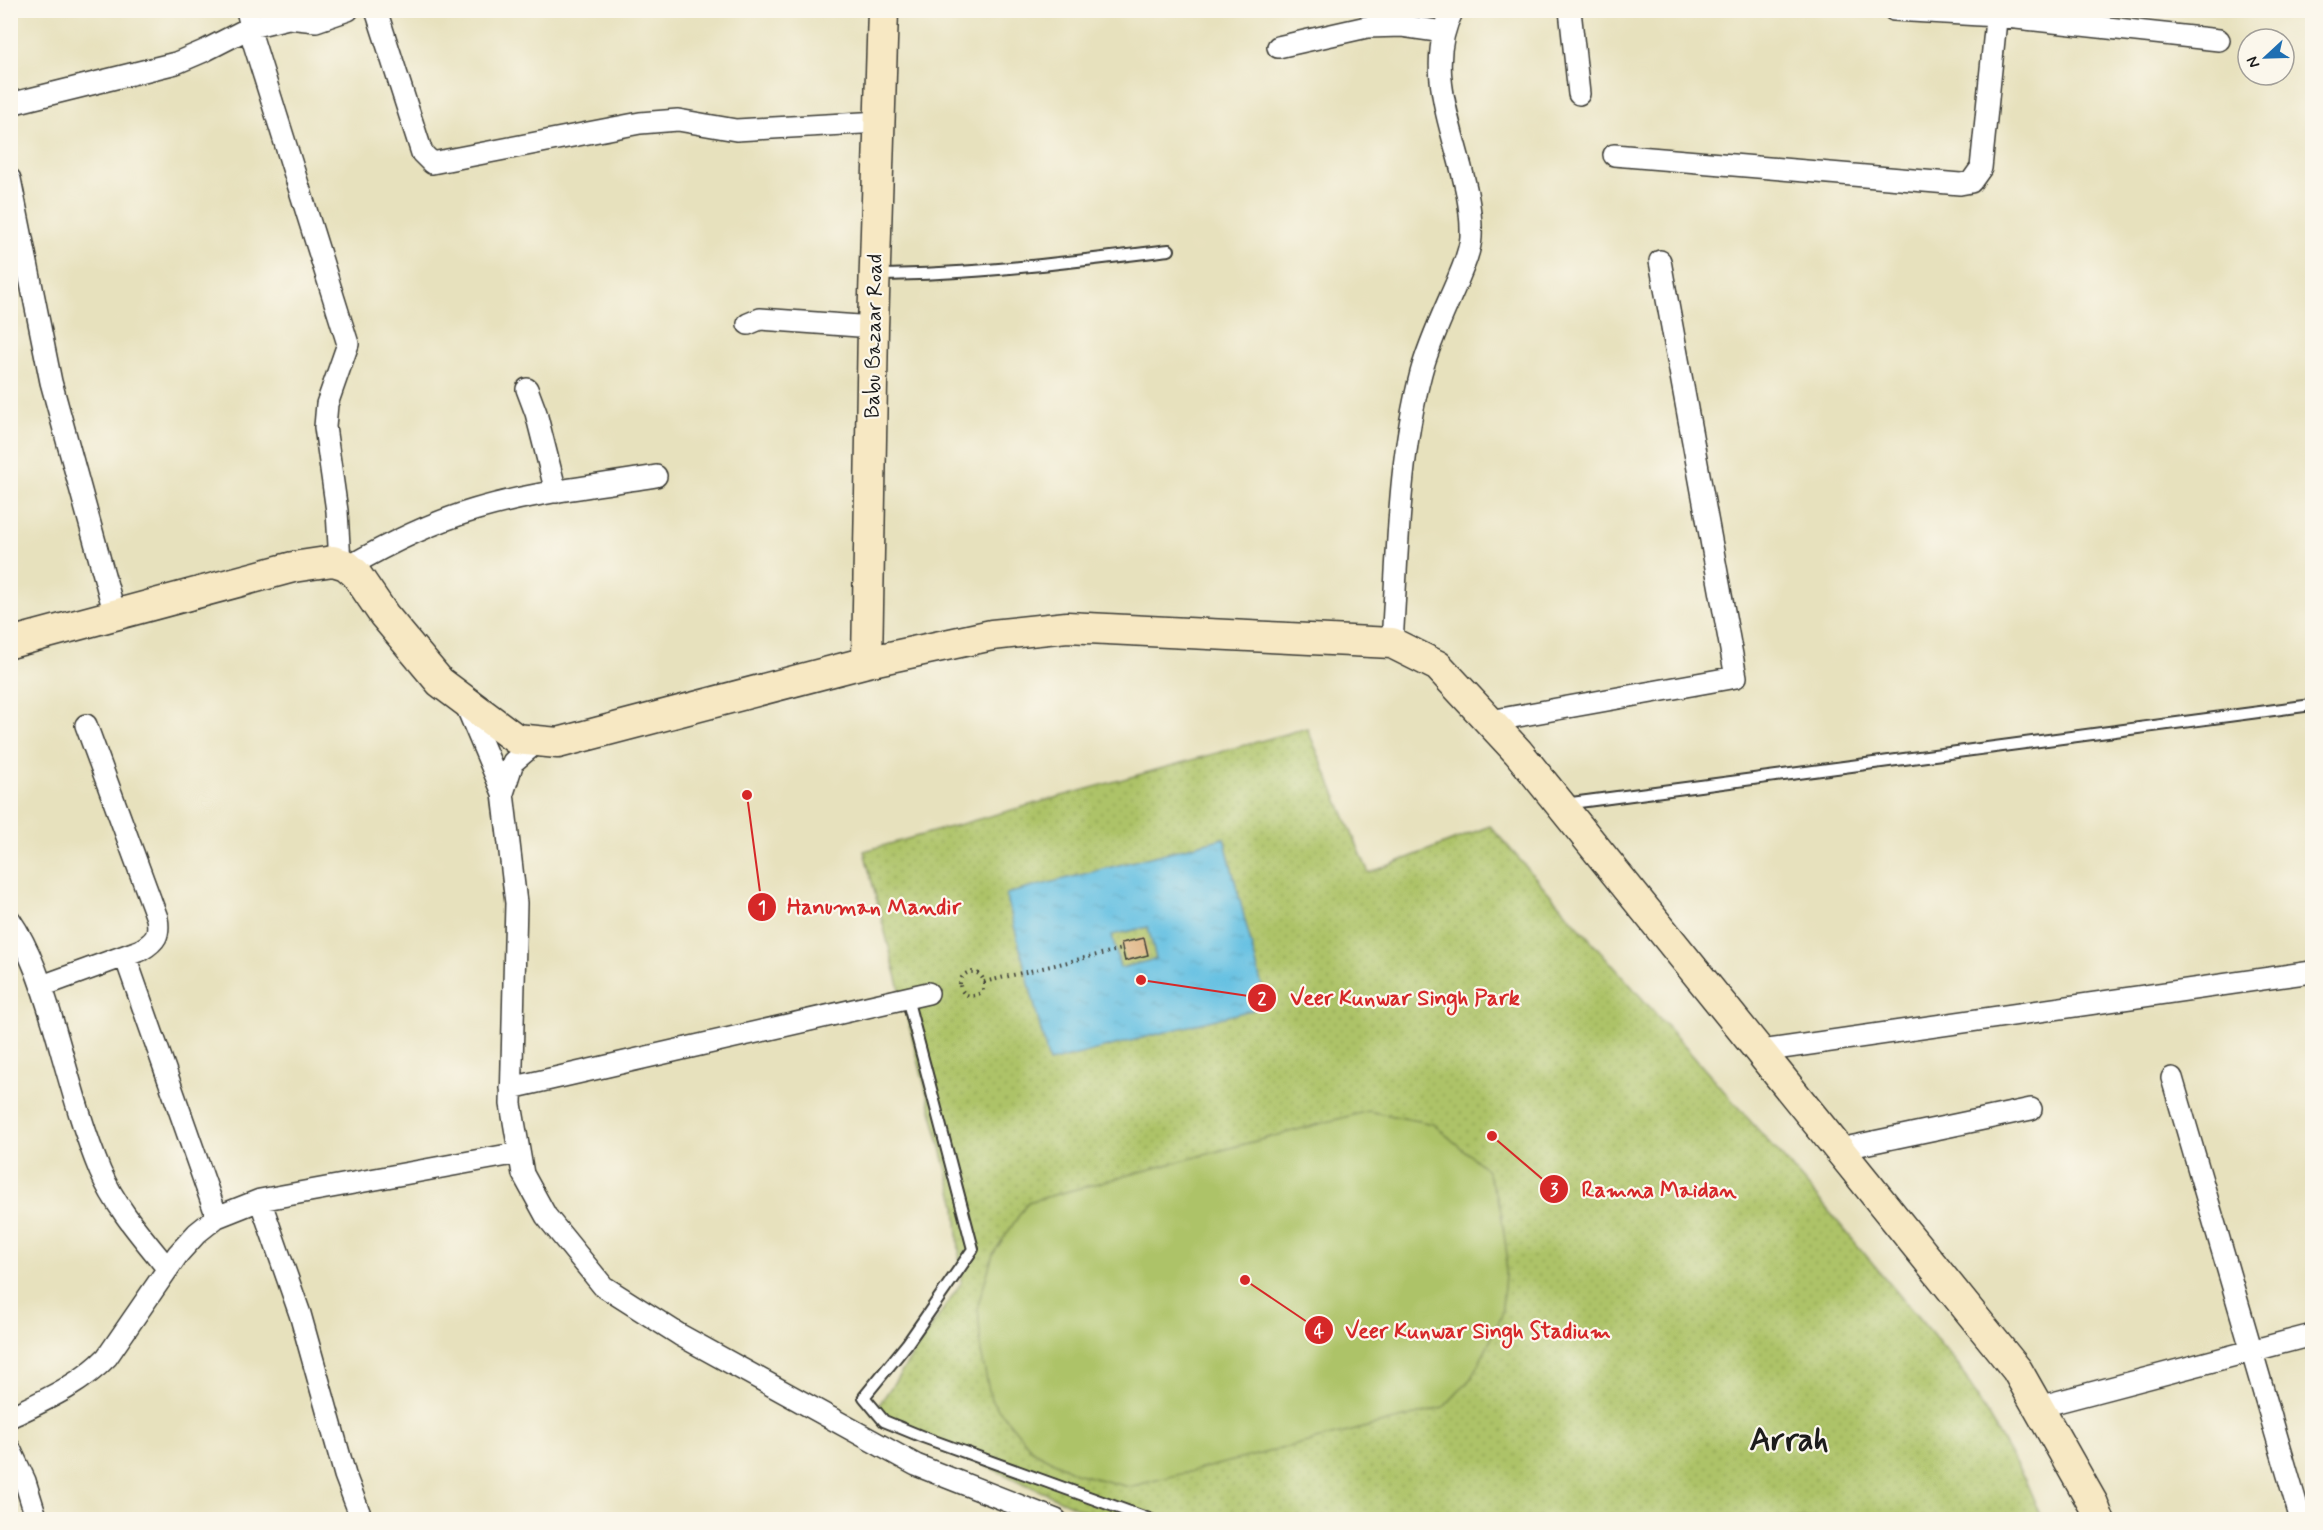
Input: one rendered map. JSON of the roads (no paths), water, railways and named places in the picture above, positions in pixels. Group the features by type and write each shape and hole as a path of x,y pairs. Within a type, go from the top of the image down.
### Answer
{"street":[{"path":"10,104 176,63 197,55 249,19 288,18 316,21 348,10"},
{"path":"376,10 422,153 432,163 666,120 689,121 736,130 880,122"},
{"name":"Babu Bazaar Road","path":"867,662 874,275 884,10"},
{"path":"1570,10 1579,94"},
{"path":"1894,10 1997,13 2219,40"},
{"path":"1614,155 1960,184 1971,182 1981,168 1997,13"},
{"path":"249,19 250,31 348,344 327,404 325,427 344,565"},
{"path":"1278,47 1367,27 1402,26 1445,19 1440,51 1443,93 1469,209 1471,237 1467,258 1422,369 1412,412 1402,480 1392,643"},
{"path":"10,179 51,382 116,615"},
{"path":"1490,721 1736,677 1660,261"},
{"path":"748,324 760,319 873,327"},
{"path":"526,389 536,413 556,492"},
{"path":"344,565 445,520 502,503 656,476"},
{"path":"10,643 313,562 344,565 356,573 384,615 440,682 516,739 558,743 867,662 992,635 1068,627 1392,643 1438,666 1490,721 1518,752 1761,1051 2017,1370 2093,1504 2099,1520"},
{"path":"465,701 503,793 516,903 511,1104 523,1174 546,1216 603,1286 680,1335 916,1465 1048,1518"},
{"path":"42,986 141,950 154,942 158,936 159,928 86,725"},
{"path":"503,793 513,762 538,741"},
{"path":"10,920 30,955 42,986 99,1170 118,1205 168,1269"},
{"path":"125,956 217,1217"},
{"path":"1761,1051 2313,972"},
{"path":"511,1088 928,993"},
{"path":"2172,1078 2301,1520"},
{"path":"1840,1149 2031,1109"},
{"path":"10,1417 83,1379 108,1357 168,1269 197,1233 217,1217 260,1200 519,1153"},
{"path":"260,1200 300,1314 345,1475 362,1520"},
{"path":"2038,1407 2313,1335"},
{"path":"10,1449 25,1481 37,1520"}],"lane":[{"path":"874,275 991,271 1169,250"},
{"path":"1561,805 2313,705"},
{"path":"907,998 973,1249 907,1344 864,1397 884,1420 923,1437 1152,1520"}],"water":[{"path":"1224,838 1267,1006 1049,1062 1006,894","holes":["1148,927 1156,959 1120,968 1112,935"]}],"place":[{"name":"Hanuman Mandir","path":"747,795"},
{"name":"Veer Kunwar Singh Park","path":"1141,980"},
{"name":"Ramna Maidan","path":"1492,1136"},
{"name":"Veer Kunwar Singh Stadium","path":"1245,1280"}],"district":[{"name":"Arrah","path":"1789,1438"}]}
